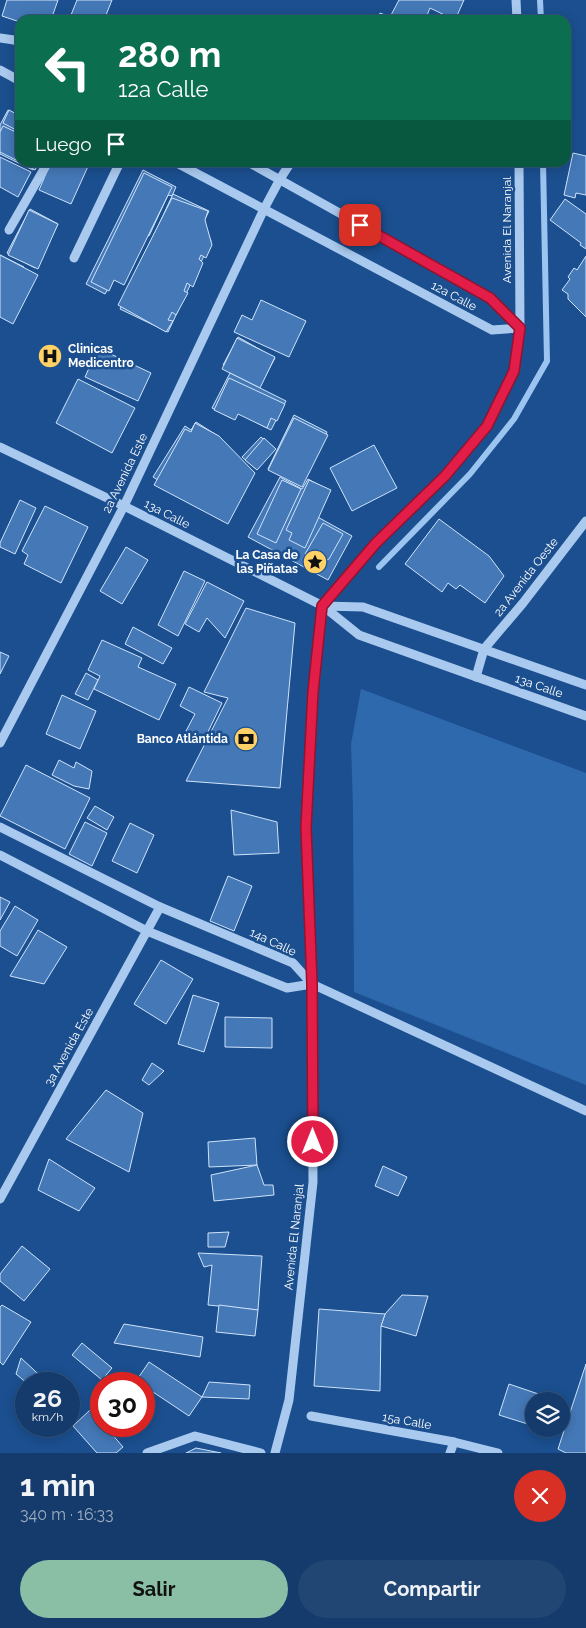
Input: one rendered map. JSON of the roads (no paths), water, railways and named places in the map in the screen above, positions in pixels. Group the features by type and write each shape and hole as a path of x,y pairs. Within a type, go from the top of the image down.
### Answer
{"street":[{"path":"516,0 517,15"},
{"path":"0,38 15,40"},
{"path":"0,70 15,78"},
{"path":"9,230 45,167"},
{"path":"74,258 118,167"},
{"name":"12a Calle","path":"184,167 492,330 520,328"},
{"name":"12a Calle","path":"257,167 490,298 520,328"},
{"name":"2a Avenida Este","path":"0,743 124,506 264,209 288,167"},
{"name":"Avenida El Naranjal","path":"275,1453 289,1400 313,1182 312,984 306,827 313,692 322,606 376,543 445,476 487,426 514,371 520,328 519,167"},
{"name":"13a Calle","path":"0,447 124,506 322,606 359,635 586,716"},
{"name":"2a Avenida Oeste","path":"484,649 523,603 586,520"},
{"name":"13a Calle","path":"322,606 363,607 586,685"},
{"path":"476,677 484,649"},
{"name":"14a Calle","path":"0,827 160,907 293,963 312,984 586,1111"},
{"path":"0,855 147,931 287,988 312,984"},
{"name":"3a Avenida Este","path":"0,1199 160,907"},
{"name":"15a Calle","path":"311,1416 454,1442 498,1453"},
{"path":"147,1453 195,1436 261,1453"},
{"path":"450,1453 454,1442"}],"waterway":[{"path":"540,0 541,15"},
{"path":"379,567 470,474 514,419 547,361 543,167"}],"place":[{"name":"Clinicas Medicentro","path":"50,356"},
{"name":"La Casa de las Piñatas","path":"315,562"},
{"name":"Banco Atlántida","path":"246,739"}]}
